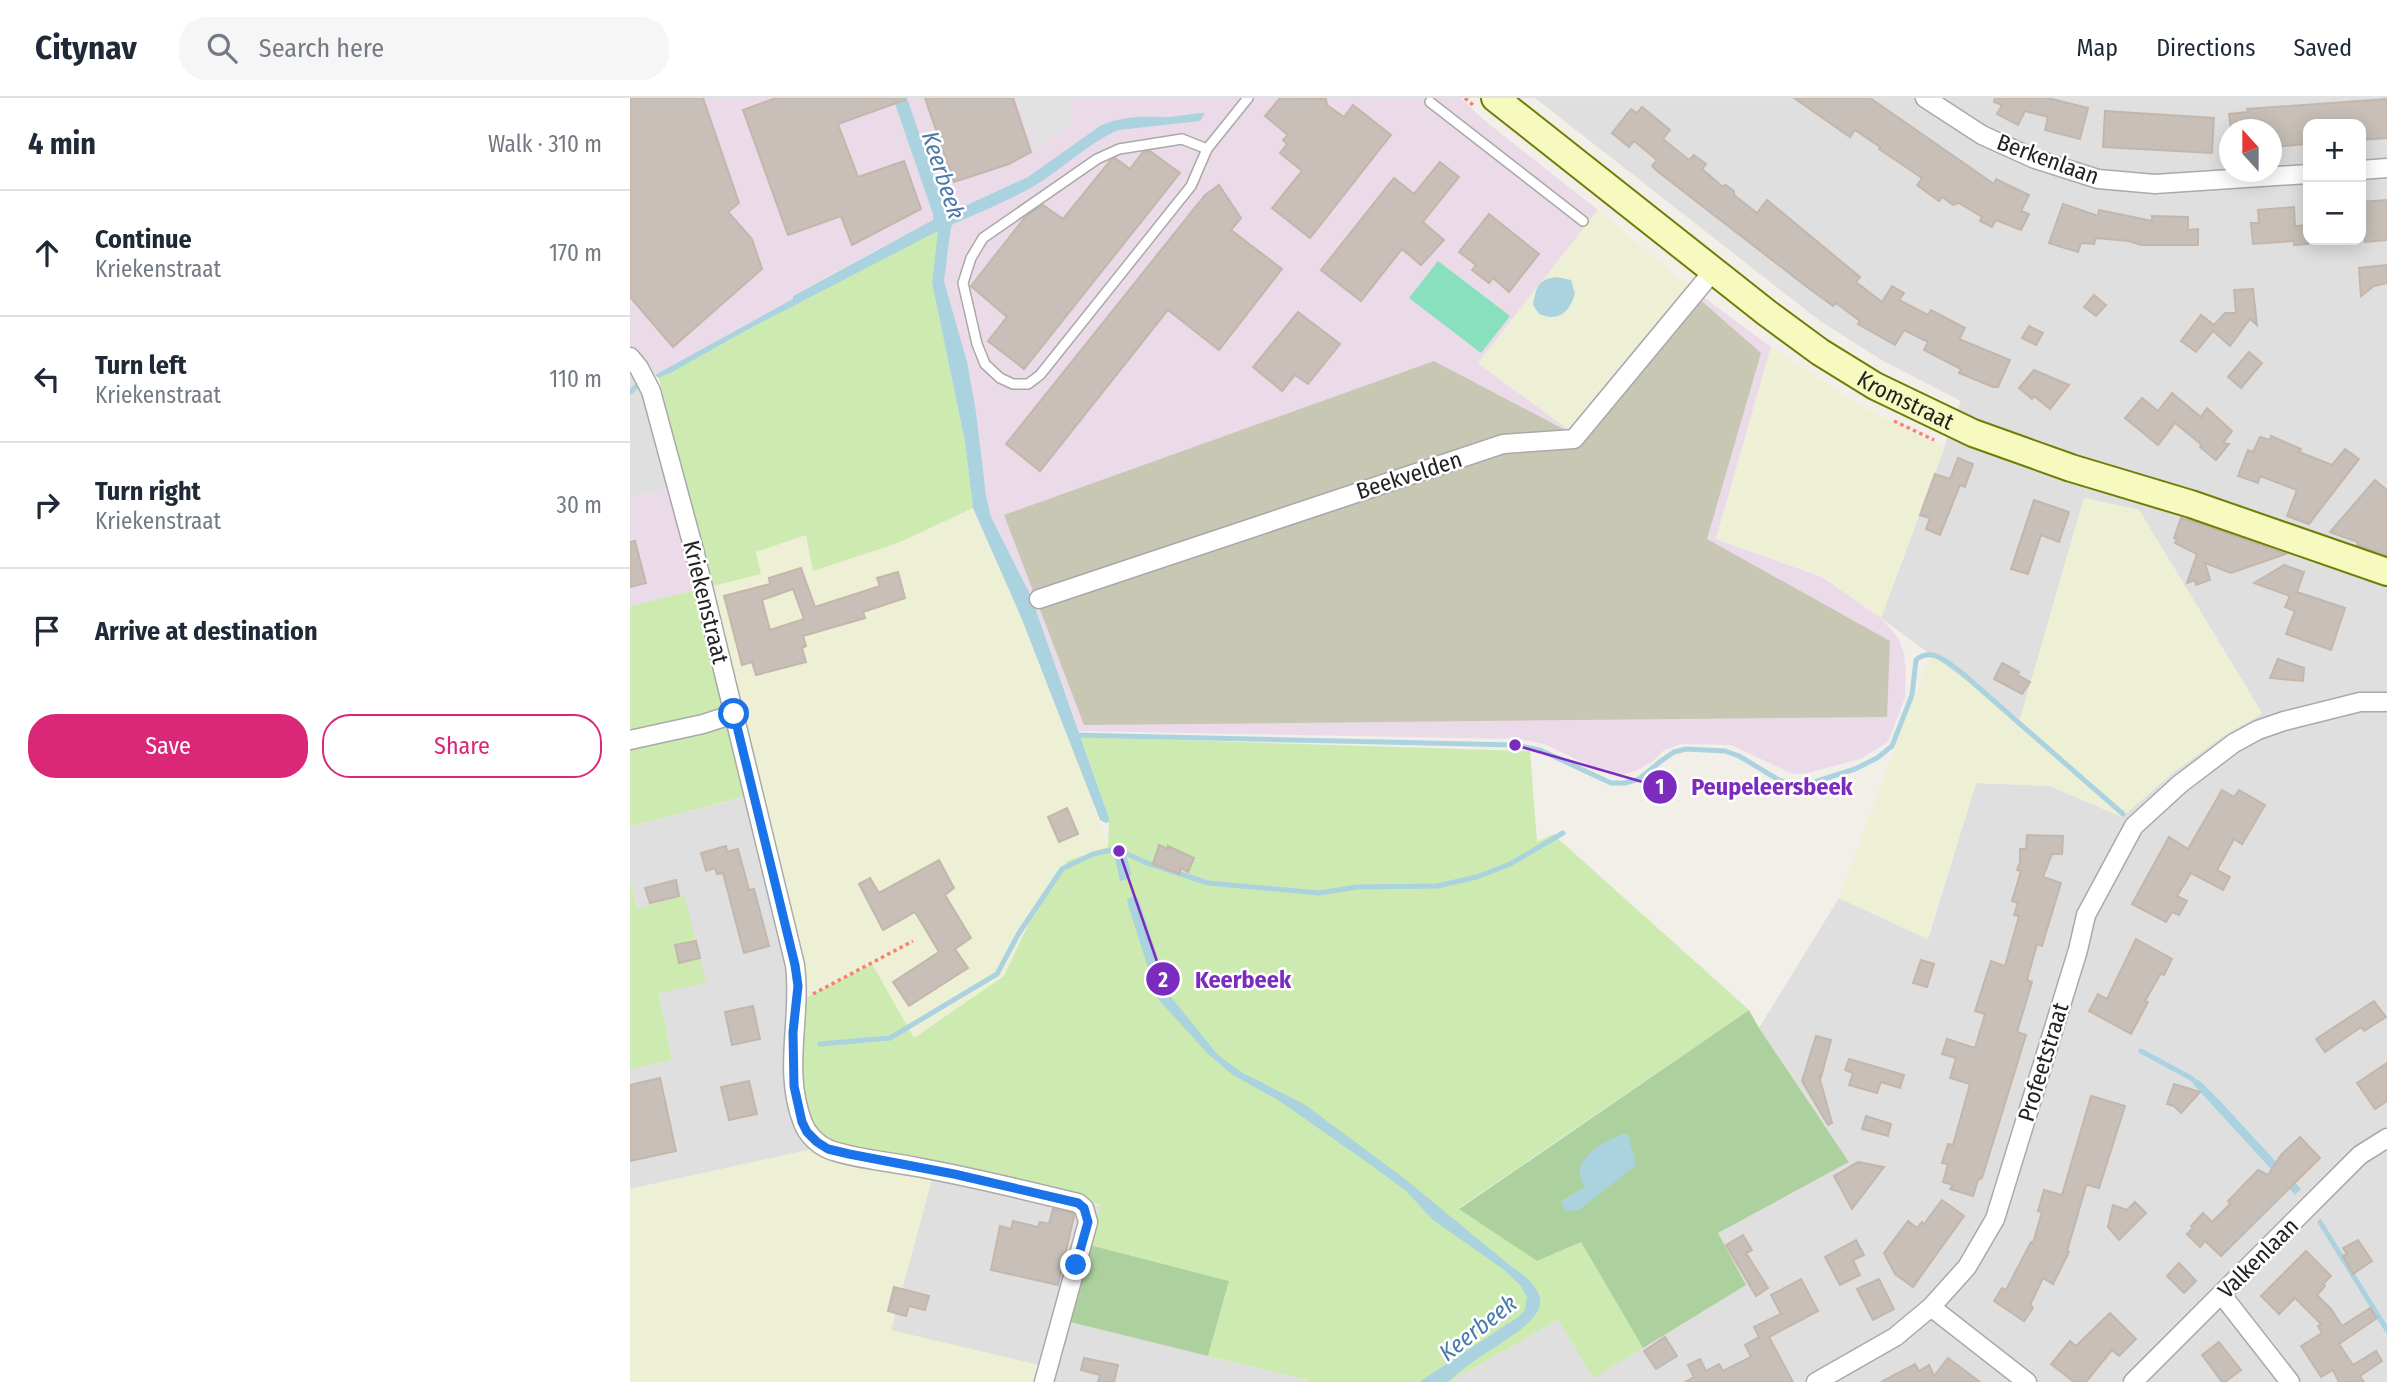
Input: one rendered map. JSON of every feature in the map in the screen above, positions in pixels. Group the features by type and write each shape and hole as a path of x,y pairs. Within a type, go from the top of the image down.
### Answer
{"main road":[{"name":"Kromstraat","path":"1495,98 1820,352 1875,386 1973,433 2387,572"}],"street":[{"name":"Berkenlaan","path":"1925,98 1982,135 2035,159 2098,180 2155,184 2303,174"},
{"path":"2366,170 2387,168"},
{"name":"Beekvelden","path":"1039,598 1503,444 1574,439 1714,270"},
{"name":"Kriekenstraat","path":"630,357 651,391 694,550 795,965 798,986 792,1044 794,1086 802,1122 807,1132 828,1149 954,1174 1078,1203 1084,1208 1088,1222 1044,1382"},
{"name":"Profeetstraat","path":"1816,1382 1895,1337 1931,1307 1967,1267 1995,1219 2078,950 2086,915 2134,827 2180,784 2234,743 2258,730 2284,720 2360,702 2387,702"},
{"path":"630,740 703,724 734,714"},
{"name":"Valkenlaan","path":"2133,1382 2360,1155 2387,1138"},
{"path":"2222,1295 2290,1382"},
{"path":"1931,1307 2027,1382"}],"lane":[{"path":"1207,149 1182,139 1119,149 1097,159 983,238 971,258 963,283 977,344 985,364 1000,378 1013,384 1028,384 1040,375 1191,186 1207,149 1248,98"},
{"path":"1430,99 1583,221"}],"path":[{"path":"797,1001 913,941"}],"shaded area":[{"path":"630,98 1461,98 1484,120 1598,210 1478,363 1568,429 1687,285 1771,347 1716,539 1822,577 1881,618 1899,639 1906,671 1905,698 1888,742 1860,759 1808,773 1793,774 1731,745 1681,744 1664,750 1652,762 1633,772 1618,775 1604,772 1544,744 1519,739 1079,731 1031,596 991,517 938,277 948,256 951,228 886,245 655,375 630,349"},
{"path":"1018,98 1071,98 1072,125 1035,150"},
{"path":"1535,98 2387,98 2387,1382 1449,1382 1558,1320 1593,1378 1717,1233 1849,1162 1759,1028 1839,898 1928,939 1976,783 2050,786 2122,817 2175,771 2223,736 2262,713 2139,510 2084,498 2020,720 1881,618 1961,401 1883,361 1820,321"},
{"path":"1598,210 1687,285 1568,429 1478,363"},
{"path":"1689,290 1761,353 1707,539 1890,641 1887,717 1084,725 1004,515 1434,361 1569,432"},
{"path":"1771,347 1860,406 1945,447 1881,618 1822,576 1716,539"},
{"path":"630,364 636,370 673,486 630,499"},
{"path":"673,486 703,588 630,606 630,499"},
{"path":"2084,498 2139,510 2262,714 2223,736 2175,771 2122,817 2050,786 1976,783 1927,939 1839,898 1930,655 2020,719"},
{"path":"973,508 1021,617 1108,847 1067,861 1029,923 1004,976 914,1039 804,999 709,587 761,573 756,552 806,535 814,570 898,543"},
{"path":"760,793 801,963 813,1149 630,1189 630,1069 672,1060 659,992 705,983 637,909 630,879 630,826"},
{"path":"813,1149 933,1176 891,1330 1043,1366 1039,1382 630,1382 630,1189"},
{"path":"935,1164 1100,1206 1070,1322 1307,1382 1039,1382 891,1330"}],"green space":[{"path":"939,230 932,283 965,442 973,508 898,543 813,571 806,535 756,552 761,574 709,587 659,378"},
{"path":"1438,261 1510,316 1481,353 1409,298"},
{"path":"695,590 747,796 630,826 630,606"},
{"path":"1081,737 1530,751 1537,842 1553,834 1749,1010 1459,1208 1537,1261 1581,1242 1643,1348 1593,1378 1558,1320 1449,1382 1307,1382 1208,1356 1229,1281 1090,1245 1100,1205 935,1164 835,1143 820,1137 813,1129 799,1085 804,999 872,964 914,1038 1004,976 1029,923 1067,861 1108,847 1109,818"},
{"path":"630,879 637,909 684,895 706,983 659,993 672,1060 630,1069"},
{"path":"1749,1010 1849,1162 1718,1233 1746,1285 1643,1348 1581,1242 1537,1261 1459,1209"},
{"path":"1090,1245 1229,1281 1208,1356 1070,1322"}],"water":[{"path":"893,98 907,98 944,206 946,211 952,212 1028,177 1107,123 1129,118 1205,113 1200,121 1119,130 1110,134 1031,187 953,224 951,228 944,281 967,362 991,517 1031,596 1109,818 1106,823 1100,820 1021,617 973,508 965,442 932,283 938,231 672,372 659,378 655,375 933,220"},
{"path":"1557,277 1571,280 1575,294 1573,301 1566,311 1557,316 1539,314 1533,305 1537,289 1542,282"},
{"path":"1121,846 1125,849 1131,874 1128,879 1120,881 1113,849"},
{"path":"1135,896 1138,898 1171,997 1218,1055 1241,1072 1304,1104 1405,1179 1528,1279 1537,1290 1540,1300 1538,1310 1523,1328 1448,1382 1419,1382 1518,1317 1525,1310 1527,1297 1521,1286 1503,1269 1433,1220 1405,1190 1278,1100 1233,1075 1209,1055 1158,999 1128,905 1127,899"},
{"path":"2199,1080 2301,1189 2295,1195 2193,1084"},
{"path":"1623,1134 1628,1135 1636,1165 1579,1210 1565,1211 1561,1201 1585,1187 1581,1169 1589,1154 1605,1142"}],"building":[{"path":"630,98 703,98 739,203 728,212 752,239 762,269 673,347 630,297"},
{"path":"776,98 904,98 905,100 838,124 858,177 904,161 921,209 852,245 841,216 788,235 743,110"},
{"path":"925,98 1013,98 1031,152 1009,164 954,182"},
{"path":"1280,98 1326,99 1327,105 1344,117 1353,105 1391,135 1310,238 1272,208 1302,171 1280,153 1287,144 1283,140 1288,135 1265,116"},
{"path":"1794,98 1870,98 1994,184 1996,179 2029,195 2021,211 2029,214 2021,230 1996,220 1992,227 1980,221 1982,217 1959,203 1953,205 1942,197 1939,201 1917,185 1922,178 1879,149 1880,147 1855,130 1850,137"},
{"path":"1995,98 2048,98 2088,108 2080,139 2045,130 2048,117 2025,111 2018,125 1997,114 2002,105 1994,102"},
{"path":"2387,99 2387,138 2366,140 2366,119 2303,119 2303,144 2282,146 2282,119 2230,119 2229,114 2248,112 2247,109"},
{"path":"1642,107 1670,130 1663,139 1689,160 1694,155 1706,164 1702,169 1722,186 1726,185 1734,191 1734,195 1757,213 1767,200 1860,277 1856,282 1882,302 1892,286 1904,293 1899,300 1928,315 1931,310 1965,328 1959,339 2010,360 1998,387 1959,373 1961,369 1924,350 1928,342 1904,330 1895,345 1858,324 1860,321 1836,303 1833,306 1807,287 1657,171 1652,166 1657,160 1634,141 1629,147 1612,133 1631,109 1637,113"},
{"path":"2105,111 2214,118 2212,153 2103,147"},
{"path":"1150,151 1180,173 1024,369 988,341 1007,317 971,286 1026,216 1043,205 1063,219 1110,161 1115,158 1130,169 1143,152"},
{"path":"1440,162 1459,177 1423,222 1444,240 1421,265 1402,249 1361,301 1321,270 1394,178 1414,194"},
{"path":"1219,185 1241,218 1231,230 1282,269 1219,350 1168,310 1040,471 1006,444 1205,195"},
{"path":"2387,200 2387,240 2366,242 2366,202"},
{"path":"2063,204 2098,216 2099,210 2152,221 2152,216 2188,217 2188,230 2198,229 2198,245 2141,245 2129,241 2096,238 2094,244 2081,243 2078,252 2049,243"},
{"path":"2294,207 2295,226 2303,225 2303,244 2294,245 2294,241 2253,244 2251,223 2259,223 2258,210"},
{"path":"1489,214 1539,254 1509,292 1493,278 1489,283 1472,270 1476,265 1459,252"},
{"path":"2387,265 2387,283 2374,286 2361,296 2359,268"},
{"path":"2253,289 2257,325 2250,319 2230,346 2213,331 2196,352 2181,341 2201,315 2214,325 2225,313 2236,313 2234,290"},
{"path":"2094,295 2106,305 2096,316 2084,307"},
{"path":"1298,312 1340,344 1308,384 1295,375 1282,391 1253,367"},
{"path":"2029,326 2043,333 2036,345 2022,338"},
{"path":"2249,352 2262,363 2241,388 2228,377"},
{"path":"2034,370 2069,385 2050,409 2019,388"},
{"path":"2172,393 2201,417 2207,408 2232,431 2223,443 2229,444 2216,460 2175,423 2158,445 2125,418 2142,398 2158,411"},
{"path":"2271,436 2301,449 2299,452 2332,465 2345,449 2359,459 2309,524 2287,516 2297,490 2260,476 2258,483 2238,476 2248,450 2253,452 2260,437 2270,440"},
{"path":"1958,458 1973,464 1965,487 1960,485 1940,535 1926,529 1930,518 1920,515 1935,474 1950,479"},
{"path":"2375,480 2387,490 2387,555 2330,532"},
{"path":"2034,500 2069,512 2059,542 2041,535 2028,574 2011,569"},
{"path":"2181,518 2286,554 2231,573 2205,563 2210,580 2196,585 2195,580 2187,583 2197,554 2175,543 2177,539 2174,538"},
{"path":"635,541 646,583 630,587 630,542"},
{"path":"2284,565 2304,572 2297,592 2345,608 2331,650 2286,634 2295,611 2285,607 2290,596 2254,583"},
{"path":"801,568 815,607 880,586 877,578 898,572 905,598 863,612 865,618 803,636 806,646 802,648 806,662 756,675 752,662 742,665 724,596 770,584 769,578","holes":["793,589 804,619 770,630 762,600"]},
{"path":"2278,659 2304,668 2303,681 2270,678"},
{"path":"2002,663 2030,682 2022,694 1994,679"},
{"path":"2222,790 2234,797 2239,790 2265,805 2242,844 2234,839 2217,870 2230,877 2223,890 2191,873 2177,896 2187,901 2179,915 2172,912 2166,922 2132,904 2169,837 2188,849"},
{"path":"1067,808 1078,834 1059,842 1048,817"},
{"path":"2027,835 2063,836 2062,854 2052,854 2043,877 2061,883 2042,946 2037,944 2027,980 2032,982 2017,1032 2026,1035 1982,1178 1978,1180 1973,1196 1950,1189 1953,1185 1943,1182 1948,1164 1942,1163 1948,1144 1953,1145 1970,1084 1950,1078 1956,1058 1942,1054 1947,1039 1975,1048 1985,1014 1975,1011 1991,961 2005,966 2019,916 2014,915 2018,903 2012,901 2021,871 2017,870 2020,849 2026,849"},
{"path":"1159,845 1168,849 1168,846 1194,858 1188,872 1181,868 1179,874 1153,864"},
{"path":"726,846 727,852 738,849 749,890 754,889 769,946 744,953 723,873 717,874 715,868 706,871 701,853"},
{"path":"939,860 954,888 945,895 971,938 955,949 968,968 909,1006 893,982 939,952 915,912 883,930 859,884 870,878 879,893"},
{"path":"676,880 679,896 650,903 645,888"},
{"path":"2136,939 2172,959 2145,1001 2148,1002 2131,1034 2089,1011 2098,994 2107,999"},
{"path":"696,941 700,958 679,963 675,945"},
{"path":"1921,960 1934,964 1927,987 1913,983"},
{"path":"2374,1001 2386,1017 2364,1031 2361,1027 2325,1052 2316,1039"},
{"path":"753,1006 760,1039 732,1045 725,1012"},
{"path":"1816,1036 1831,1040 1821,1077 1819,1076 1832,1123 1828,1125 1802,1081"},
{"path":"1849,1059 1904,1075 1900,1088 1881,1082 1877,1093 1849,1085 1853,1073 1845,1070"},
{"path":"2387,1063 2387,1101 2375,1109 2357,1083"},
{"path":"660,1078 676,1151 630,1161 630,1085"},
{"path":"749,1081 757,1114 729,1120 721,1087"},
{"path":"2174,1084 2200,1092 2181,1113 2174,1106 2167,1104"},
{"path":"2091,1096 2125,1106 2099,1188 2086,1186 2067,1251 2069,1252 2053,1284 2043,1278 2030,1305 2033,1308 2024,1321 1994,1301 2002,1288 2006,1290 2031,1242 2033,1243 2042,1212 2038,1211 2044,1190 2062,1195"},
{"path":"1866,1116 1891,1124 1888,1136 1862,1129"},
{"path":"2300,1137 2320,1158 2221,1256 2205,1241 2200,1247 2187,1234 2203,1213 2212,1222 2258,1170 2268,1175 2281,1155"},
{"path":"1858,1162 1884,1167 1852,1209 1834,1176"},
{"path":"1942,1200 1964,1216 1913,1287 1895,1274 1884,1253 1908,1221 1917,1228 1922,1222 1924,1224"},
{"path":"2135,1202 2146,1213 2119,1240 2108,1227 2113,1205 2127,1210"},
{"path":"1053,1209 1073,1213 1074,1216 1058,1285 991,1270 1000,1226 1011,1229 1013,1221 1038,1227 1040,1222 1049,1224"},
{"path":"1743,1235 1752,1250 1746,1253 1768,1288 1756,1296 1726,1245"},
{"path":"1856,1240 1864,1255 1853,1260 1860,1275 1840,1285 1825,1257"},
{"path":"2358,1240 2372,1261 2353,1274 2343,1256 2347,1254 2343,1248"},
{"path":"2306,1251 2331,1276 2317,1295 2331,1309 2342,1326 2370,1308 2377,1318 2339,1344 2353,1365 2376,1351 2382,1361 2360,1376 2364,1382 2339,1382 2333,1370 2321,1377 2301,1346 2322,1333 2318,1326 2321,1324 2295,1298 2279,1314 2261,1296"},
{"path":"2179,1263 2196,1281 2184,1293 2167,1276"},
{"path":"1801,1279 1818,1311 1769,1337 1793,1382 1685,1382 1694,1377 1688,1365 1700,1359 1706,1371 1719,1364 1723,1371 1751,1357 1745,1345 1759,1337 1754,1327 1781,1314 1771,1295"},
{"path":"1879,1279 1894,1309 1873,1320 1857,1289"},
{"path":"894,1287 929,1296 925,1310 909,1306 906,1316 888,1311"},
{"path":"2110,1313 2136,1339 2119,1356 2112,1350 2086,1382 2074,1382 2051,1364 2070,1341 2076,1346"},
{"path":"1665,1337 1677,1356 1656,1369 1644,1351"},
{"path":"2219,1342 2241,1370 2225,1382 2222,1382 2202,1355"},
{"path":"1084,1358 1118,1365 1114,1382 1098,1382 1100,1375 1081,1370"},
{"path":"1948,1358 1980,1382 1881,1382 1915,1364 1919,1371 1929,1365 1934,1376"}],"waterway":[{"path":"630,392 638,385"},
{"path":"1074,735 1515,745 1540,750 1611,783 1639,779 1674,752 1686,749 1725,751 1739,756 1779,780 1794,785 1808,784 1855,769 1877,758 1892,746 1912,695 1916,660 1922,656 1934,655 1962,673 2123,814"},
{"path":"820,1044 890,1038 997,974 1019,933 1062,869 1093,854 1116,849 1147,863 1208,883 1319,893 1357,887 1437,886 1477,877 1510,864 1563,833"},
{"path":"2141,1051 2191,1078 2200,1086"},
{"path":"2320,1222 2387,1330"}],"place":[{"name":"Peupeleersbeek","path":"1515,745"},
{"name":"Keerbeek","path":"1119,851"}],"route":[{"path":"734,714 795,965 798,997 793,1032 794,1086 807,1132 828,1149 954,1174 1078,1203 1084,1208 1088,1222 1076,1265"}]}
